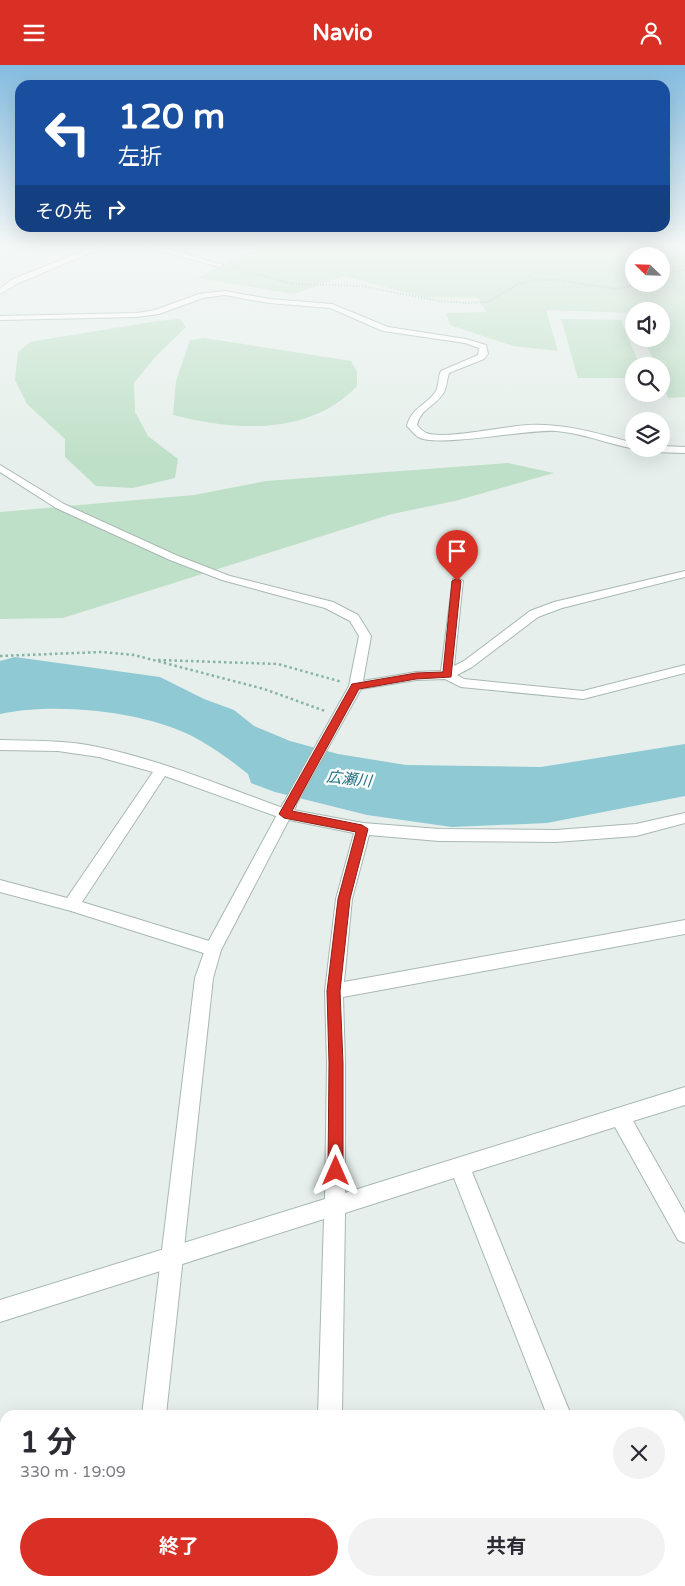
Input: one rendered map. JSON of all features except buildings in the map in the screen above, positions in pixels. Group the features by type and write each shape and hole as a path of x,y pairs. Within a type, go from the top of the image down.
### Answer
{"street":[{"path":"0,318 137,315"},
{"path":"352,315 386,329 466,341 482,347 484,354 481,357 445,371 442,376 443,385 439,393 412,420 412,426 422,435 448,438 528,428 557,428 590,433 625,443"},
{"path":"670,450 685,450"},
{"path":"0,468 60,506 174,558 226,577 342,610 354,618 365,636 356,686 213,949 204,978 198,1017 155,1410"},
{"path":"356,686 416,676 447,675 468,664 534,614 558,605 685,575"},
{"path":"447,675 457,581"},
{"path":"447,675 461,683 583,695 685,669"},
{"path":"0,745 58,746 99,752 287,810 362,829 439,835 556,836 636,830 685,819"},
{"path":"71,905 162,770"},
{"path":"330,1410 335,1207 336,1063 334,991 344,899 362,829"},
{"path":"0,886 71,905 213,949"},
{"path":"334,991 684,929"},
{"path":"0,1311 685,1096"},
{"path":"620,1117 685,1233"},
{"path":"460,1167 557,1410"}],"path":[{"path":"0,656 101,651 134,655 264,689 331,714"},
{"path":"153,660 278,664 356,686"}],"green space":[{"path":"447,315 547,315 558,351 513,346 450,325"},
{"path":"670,315 685,315 685,397 670,398 670,357 652,357 648,347 670,347"},
{"path":"180,319 186,327 157,355 134,383 135,412 148,436 178,459 175,478 133,488 96,486 65,457 65,439 27,404 15,380 18,352 30,342 157,321"},
{"path":"561,319 621,320 625,330 625,347 632,347 636,357 625,357 625,378 578,378"},
{"path":"205,338 351,361 357,372 357,386 338,402 317,414 271,425 221,424 173,415 176,381 190,340"},
{"path":"508,463 554,473 455,501 392,514 63,618 0,619 0,512 194,495 266,481"}],"water":[{"name":"広瀬川","path":"15,657 160,677 204,699 234,710 254,726 290,741 338,754 406,765 541,767 685,744 685,796 547,823 452,827 367,815 275,792 251,783 248,774 213,748 180,731 156,722 130,716 75,709 23,710 0,714 0,661"}],"route":[{"path":"336,1171 334,991 344,899 362,829 284,814 356,686 416,676 447,675 457,581"}]}
